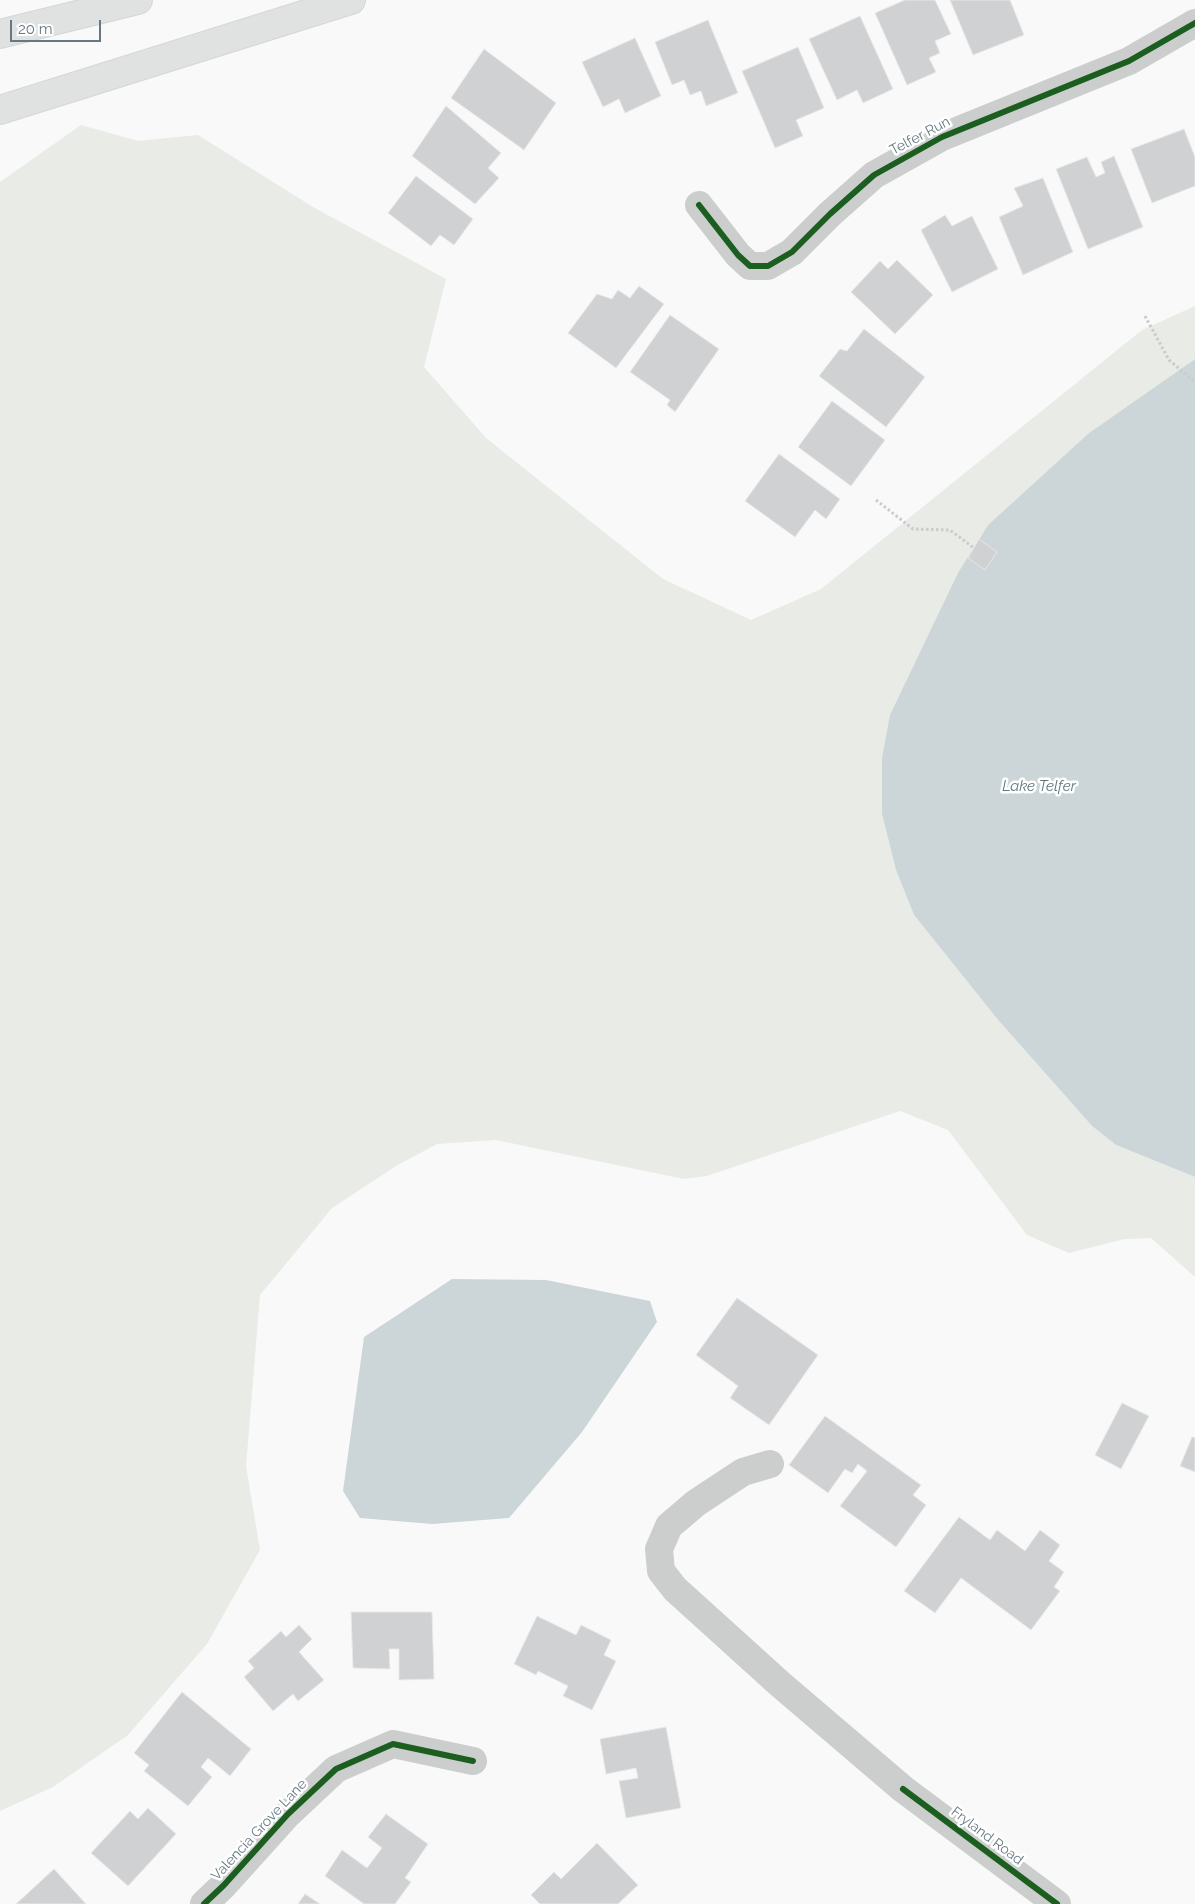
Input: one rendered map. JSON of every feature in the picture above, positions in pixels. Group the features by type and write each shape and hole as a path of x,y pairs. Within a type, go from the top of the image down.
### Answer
{"highway":[{"path":"0,34 138,0"},
{"path":"0,110 351,0"}],"street":[{"name":"Telfer Run","path":"699,205 738,255 750,266 768,266 792,252 830,214 874,175 942,137 1129,61 1195,23"},
{"name":"Fryland Road","path":"770,1464 743,1472 696,1503 669,1526 659,1549 661,1571 675,1589 780,1684 903,1789 1057,1904"},
{"name":"Valencia Grove Lane","path":"204,1904 224,1885 288,1814 336,1769 393,1744 473,1761"}],"path":[{"path":"1145,316 1168,360 1195,382"},
{"path":"876,500 913,529 950,530 974,548"}],"shaded area":[{"path":"81,125 138,141 198,135 313,207 446,279 424,367 486,438 663,579 751,620 821,589 1142,330 1195,306 1195,359 1089,433 988,525 979,539 882,758 882,814 896,870 914,915 999,1021 1092,1126 1116,1145 1195,1177 1195,1277 1151,1238 1125,1239 1069,1253 1027,1235 948,1130 900,1111 707,1176 684,1179 496,1140 437,1144 396,1166 332,1208 260,1295 246,1466 260,1550 207,1644 128,1735 53,1787 0,1811 0,182"}],"water":[{"name":"Lake Telfer","path":"1195,359 1195,1177 1116,1145 1092,1126 999,1021 914,915 896,870 882,814 882,758 890,715 958,573 988,525 1089,433"},
{"path":"452,1279 546,1280 650,1301 657,1322 582,1432 509,1518 432,1524 360,1518 343,1491 364,1337"}],"building":[{"path":"905,0 935,0 951,34 935,41 940,53 929,58 936,72 907,85 875,13"},
{"path":"950,0 1010,0 1024,35 973,55"},
{"path":"860,16 893,89 863,103 857,90 837,100 809,39"},
{"path":"708,20 738,93 706,106 701,91 690,95 684,80 672,85 655,42"},
{"path":"635,38 661,96 625,113 619,99 603,107 582,62"},
{"path":"798,47 824,108 796,120 803,136 775,148 742,71"},
{"path":"484,49 556,103 524,150 451,98"},
{"path":"446,106 501,153 488,168 499,178 475,204 412,156"},
{"path":"1184,129 1195,157 1195,186 1152,203 1131,149"},
{"path":"1114,156 1143,227 1088,249 1056,169 1087,157 1096,177 1105,173 1101,162"},
{"path":"416,176 473,219 454,245 440,235 431,246 388,213"},
{"path":"1043,178 1073,252 1023,275 999,217 1023,206 1014,188"},
{"path":"945,215 952,226 972,216 998,269 952,292 921,230"},
{"path":"897,260 933,295 895,334 851,292 880,261 888,269"},
{"path":"639,286 664,304 616,368 568,333 597,294 612,299 618,290 630,298"},
{"path":"670,315 719,349 675,412 667,405 670,400 630,372"},
{"path":"864,329 925,377 886,427 819,376 840,349 847,351"},
{"path":"832,401 885,440 851,486 798,447"},
{"path":"779,454 840,499 826,519 815,510 795,537 745,501"},
{"path":"979,539 997,552 985,570 968,558"},
{"path":"737,1298 818,1355 769,1425 730,1398 738,1386 696,1355"},
{"path":"1122,1403 1149,1416 1121,1469 1095,1455"},
{"path":"825,1416 921,1485 913,1495 926,1505 896,1547 840,1506 867,1471 858,1464 852,1473 845,1469 828,1493 789,1465"},
{"path":"1192,1437 1195,1438 1195,1472 1180,1466"},
{"path":"959,1517 990,1540 997,1530 1025,1551 1040,1530 1060,1545 1049,1561 1064,1572 1054,1587 1060,1591 1031,1630 961,1578 935,1613 904,1591"},
{"path":"351,1612 432,1612 434,1679 399,1680 399,1649 389,1649 390,1669 353,1668"},
{"path":"537,1616 576,1635 581,1625 611,1640 604,1655 616,1661 592,1710 563,1696 568,1686 538,1671 536,1675 514,1664"},
{"path":"299,1625 312,1639 299,1652 324,1680 298,1701 293,1694 273,1711 244,1677 254,1668 248,1661 281,1631 286,1637"},
{"path":"182,1692 251,1749 230,1776 208,1758 201,1767 212,1777 188,1806 144,1771 149,1765 134,1753"},
{"path":"666,1727 681,1808 626,1818 619,1781 638,1778 636,1768 606,1774 600,1739"},
{"path":"148,1808 176,1834 128,1886 91,1853 130,1811 138,1819"},
{"path":"386,1814 428,1844 405,1878 411,1882 395,1904 364,1904 325,1876 342,1850 367,1868 382,1848 368,1837"},
{"path":"597,1843 638,1885 618,1904 540,1904 531,1895 554,1872 561,1879"},
{"path":"54,1869 86,1904 16,1904"},
{"path":"305,1894 320,1904 298,1904"}],"cycle path":[{"path":"699,205 738,255 750,266 768,266 792,252 830,214 874,175 942,137 1129,61 1195,23"},
{"path":"204,1904 224,1885 288,1814 336,1769 393,1744 473,1761"},
{"path":"903,1789 1057,1904"}]}
